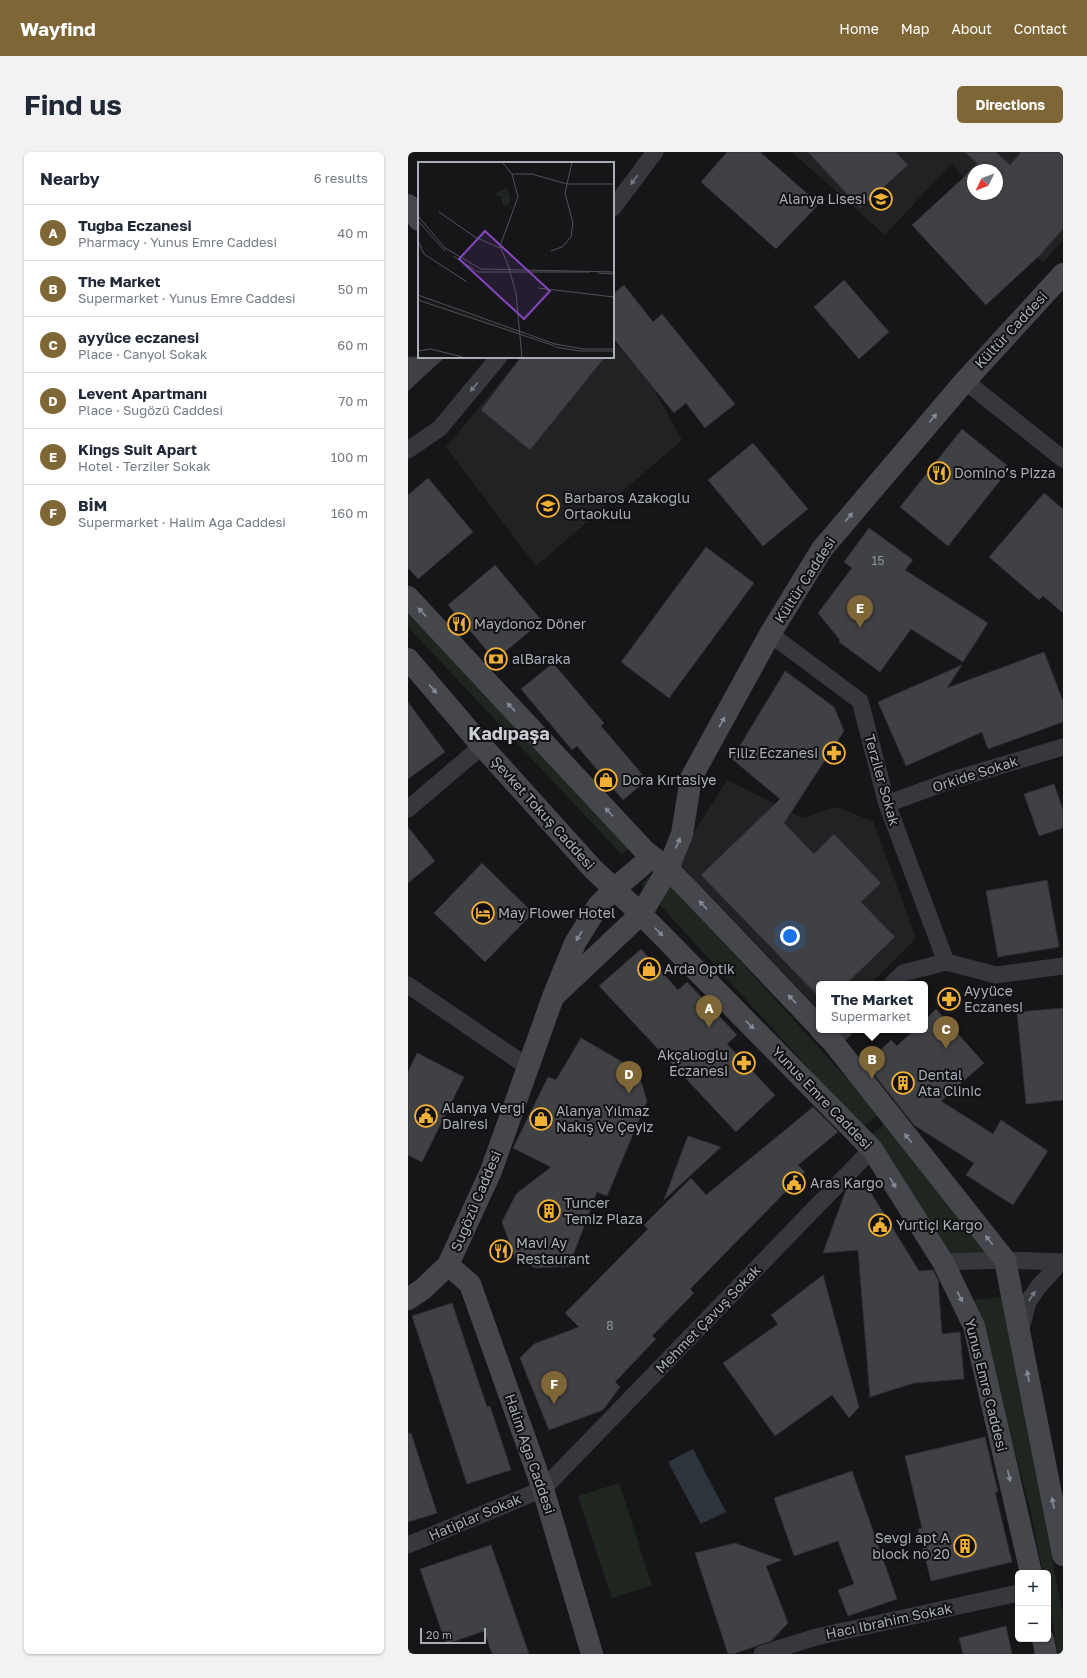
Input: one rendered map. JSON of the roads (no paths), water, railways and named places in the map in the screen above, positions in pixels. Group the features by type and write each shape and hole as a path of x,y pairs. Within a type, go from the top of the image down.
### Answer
{"main road":[{"path":"408,205 418,219"},
{"name":"Kültür Caddesi","path":"553,997 641,914 660,863 682,834 691,778 770,634 822,549 965,380 1063,274"},
{"path":"408,597 635,841 660,863 816,1019"},
{"name":"Şevket Tokuş Caddesi","path":"408,659 482,746 607,882"},
{"name":"Sugözü Caddesi","path":"408,1300 423,1289 448,1265 491,1171 553,997 575,943 598,906 607,882 660,863"},
{"name":"Yunus Emre Caddesi","path":"607,882 641,914 872,1149 943,1262 974,1326 1030,1570"},
{"path":"830,1033 1005,1260 1063,1555"},
{"name":"Halim Aga Caddesi","path":"448,1265 470,1284 543,1488 592,1654"},
{"path":"1044,1642 1046,1654"}],"street":[{"path":"614,207 655,152"},
{"path":"408,450 440,428 498,358"},
{"path":"965,380 1063,459"},
{"name":"Terziler Sokak","path":"770,634 860,701 888,804 946,962"},
{"path":"408,809 482,746"},
{"name":"Orkide Sokak","path":"888,804 949,781 1063,747"},
{"path":"895,981 903,973 946,962 996,975 1063,966"},
{"path":"408,985 528,1067"},
{"name":"Mehmet Çavuş Sokak","path":"543,1488 872,1149"},
{"path":"943,1262 1005,1260 1062,1262"},
{"path":"1020,1332 1028,1302 1039,1286 1062,1262"},
{"name":"Hatiplar Sokak","path":"408,1545 543,1488"},
{"name":"Hacı Ibrahim Sokak","path":"762,1654 816,1637 1015,1594"}],"place":[{"name":"Alanya Lisesi","path":"881,199"},
{"name":"Domino’s Pizza","path":"939,473"},
{"name":"Barbaros Azakoğlu Ortaokulu","path":"548,506"},
{"name":"Maydonoz Döner","path":"459,624"},
{"name":"Kings Suit Apart","path":"860,628"},
{"name":"alBaraka","path":"496,659"},
{"name":"Filiz Eczanesi","path":"834,753"},
{"name":"Dora Kırtasiye","path":"606,780"},
{"name":"May Flower Hotel","path":"483,913"},
{"name":"Arda Optik","path":"649,969"},
{"name":"Ayyüce Eczanesi","path":"949,999"},
{"name":"Tuğba Eczanesi","path":"709,1028"},
{"name":"ayyüce eczanesi","path":"946,1049"},
{"name":"Akçalıoğlu Eczanesi","path":"744,1063"},
{"name":"The Market","path":"872,1079"},
{"name":"Dental Ata Clinic","path":"903,1083"},
{"name":"Levent Apartmanı","path":"629,1094"},
{"name":"Alanya Vergi Dairesi","path":"426,1116"},
{"name":"Alanya Yılmaz Nakış Ve Çeyiz","path":"541,1119"},
{"name":"Aras Kargo","path":"794,1183"},
{"name":"Tuncer Temiz Plaza","path":"549,1211"},
{"name":"Yurtiçi Kargo","path":"880,1225"},
{"name":"Mavi Ay Restaurant","path":"501,1251"},
{"name":"BİM","path":"554,1404"},
{"name":"Sevgi apt A block no 20","path":"965,1546"}],"district":[{"name":"Kadıpaşa","path":"509,734"}]}
